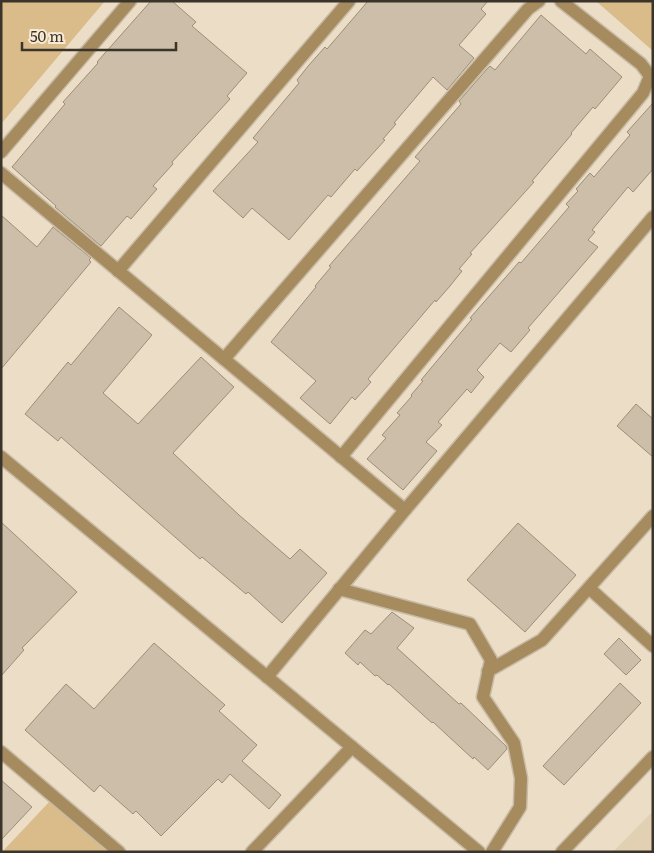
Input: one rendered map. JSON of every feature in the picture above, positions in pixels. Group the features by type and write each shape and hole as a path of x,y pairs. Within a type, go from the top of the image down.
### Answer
{"street":[{"path":"1,152 130,1"},
{"path":"118,271 349,1"},
{"path":"224,359 528,10 539,1"},
{"path":"341,457 643,93 650,76 641,64 561,1"},
{"path":"1,173 405,510"},
{"path":"267,677 405,510 653,217"},
{"path":"1,457 479,852"},
{"path":"488,671 542,640 653,516"},
{"path":"589,588 653,646"},
{"path":"339,589 470,624 491,660 483,697 514,743 521,778 520,807 492,852"},
{"path":"252,852 352,747"},
{"path":"1,752 119,852"},
{"path":"562,852 653,757"}],"shaded area":[{"path":"1,1 105,1 1,124"},
{"path":"596,1 653,1 653,51"},
{"path":"51,800 116,852 2,852"},
{"path":"653,811 653,852 613,852"}],"building":[{"path":"151,1 172,1 196,22 192,26 247,73 227,96 230,99 172,162 173,164 153,186 157,189 131,219 127,216 101,246 12,167 65,104 63,102"},
{"path":"368,1 488,1 481,9 486,14 459,45 474,58 447,90 433,77 394,123 396,124 383,139 385,140 357,171 355,169 331,197 328,195 289,240 252,208 243,218 213,191 258,142 253,138 299,83 297,80 309,65 325,47 327,49"},
{"path":"541,15 586,54 590,49 622,77 595,109 593,107 532,181 534,182 470,253 472,254 459,269 462,271 368,379 371,382 355,400 352,397 330,424 300,398 316,381 271,342 316,287 331,267 329,266 420,161 415,157 461,104 459,101 490,66 495,70"},
{"path":"653,103 653,169 633,192 628,187 592,230 595,232 588,240 598,247 528,328 530,330 511,352 500,343 477,370 484,377 471,393 467,389 438,422 442,425 426,442 437,451 403,490 367,459 386,438 382,435 400,415 397,413 423,381 421,380 472,319 470,318 569,207 566,204 578,191 576,189 590,173 594,177 630,135 627,132"},
{"path":"1,215 37,247 53,227 91,258 89,260 91,262 1,369"},
{"path":"119,307 152,335 103,393 138,424 201,357 234,387 173,453 239,515 290,559 300,549 327,573 282,623 248,592 246,594 202,557 200,559 61,437 58,441 25,414 68,362 71,365"},
{"path":"636,404 653,419 653,457 617,426"},
{"path":"1,522 77,592 22,648 24,650 1,676"},
{"path":"518,523 576,575 525,632 467,580"},
{"path":"392,612 414,628 397,648 459,704 461,703 506,746 507,749 488,770 474,757 473,759 389,684 377,675 375,676 360,662 358,665 345,653 365,630 371,634"},
{"path":"619,638 641,660 626,675 604,654"},
{"path":"154,643 225,705 219,711 257,745 242,761 281,795 269,809 230,774 222,783 218,779 161,836 136,811 133,814 100,785 94,792 25,730 66,684 94,709"},
{"path":"620,683 641,703 564,785 543,766"},
{"path":"1,780 32,807 1,840"}]}
